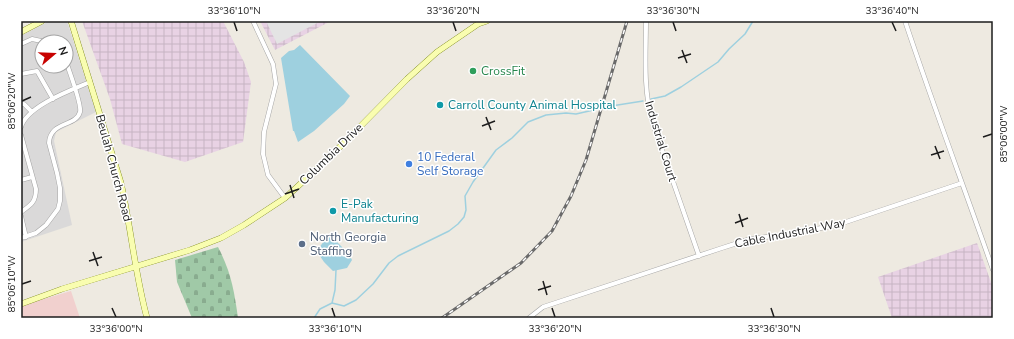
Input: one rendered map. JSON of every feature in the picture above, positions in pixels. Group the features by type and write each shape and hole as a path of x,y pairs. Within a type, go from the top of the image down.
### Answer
{"main road":[{"path":"21,32 42,21"},
{"name":"Beulah Church Road","path":"71,21 121,183 147,318"},
{"name":"Columbia Drive","path":"21,304 62,289 190,250 221,238 244,225 286,198 432,56 478,24 487,21"}],"street":[{"path":"253,21 273,64 276,84 264,132 263,154 268,175 286,198"},
{"name":"Industrial Court","path":"646,21 647,103 699,256"},
{"path":"904,21 993,270"},
{"path":"21,44 34,39"},
{"path":"21,74 37,71 53,99"},
{"path":"21,216 23,237 36,233 46,225 58,209 60,201 60,188 49,143 49,137 52,132 77,118 80,111 70,74"},
{"path":"21,127 22,122 31,112 53,99 90,82"},
{"path":"21,104 24,104 31,112"},
{"path":"21,135 23,153 36,189 36,196 33,203 21,212"},
{"path":"21,180 32,177"},
{"name":"Cable Industrial Way","path":"529,318 543,307 750,239 837,226 962,183"}],"shaded area":[{"path":"49,21 67,21 71,34 34,34 34,74 74,74 74,43 96,112 56,132 54,141 72,225 21,242 21,36"},
{"path":"82,21 223,21 244,62 251,82 243,142 185,162 122,144 110,99"},
{"path":"260,21 331,21 275,50"},
{"path":"266,21 321,21 277,44"},
{"path":"977,243 993,288 993,318 892,318 878,277"},
{"path":"71,291 80,318 21,318 21,307"}],"green space":[{"path":"218,247 231,281 238,318 192,318 177,282 175,260"}],"water":[{"path":"300,45 350,96 344,104 314,131 298,142 293,131 281,58 289,51 294,50"},
{"path":"331,236 349,254 352,260 347,268 333,271 318,253 323,243"}],"waterway":[{"path":"651,99 665,96 718,62 745,34 753,21"},
{"path":"605,107 643,101"},
{"path":"314,318 320,309 332,303 344,306 356,300 373,284 389,263 398,256 449,231 458,224 464,217 466,210 465,196 473,182 496,150 512,138 528,122 546,115 566,113 576,114 598,109"},
{"path":"332,303 335,290 336,270"}],"railway":[{"path":"442,318 521,263 552,231 571,196 586,160 627,21"}],"place":[{"name":"CrossFit","path":"473,71"},
{"name":"Carroll County Animal Hospital","path":"440,105"},
{"name":"10 Federal Self Storage","path":"409,164"},
{"name":"E-Pak Manufacturing","path":"333,211"},
{"name":"North Georgia Staffing","path":"302,244"}]}
